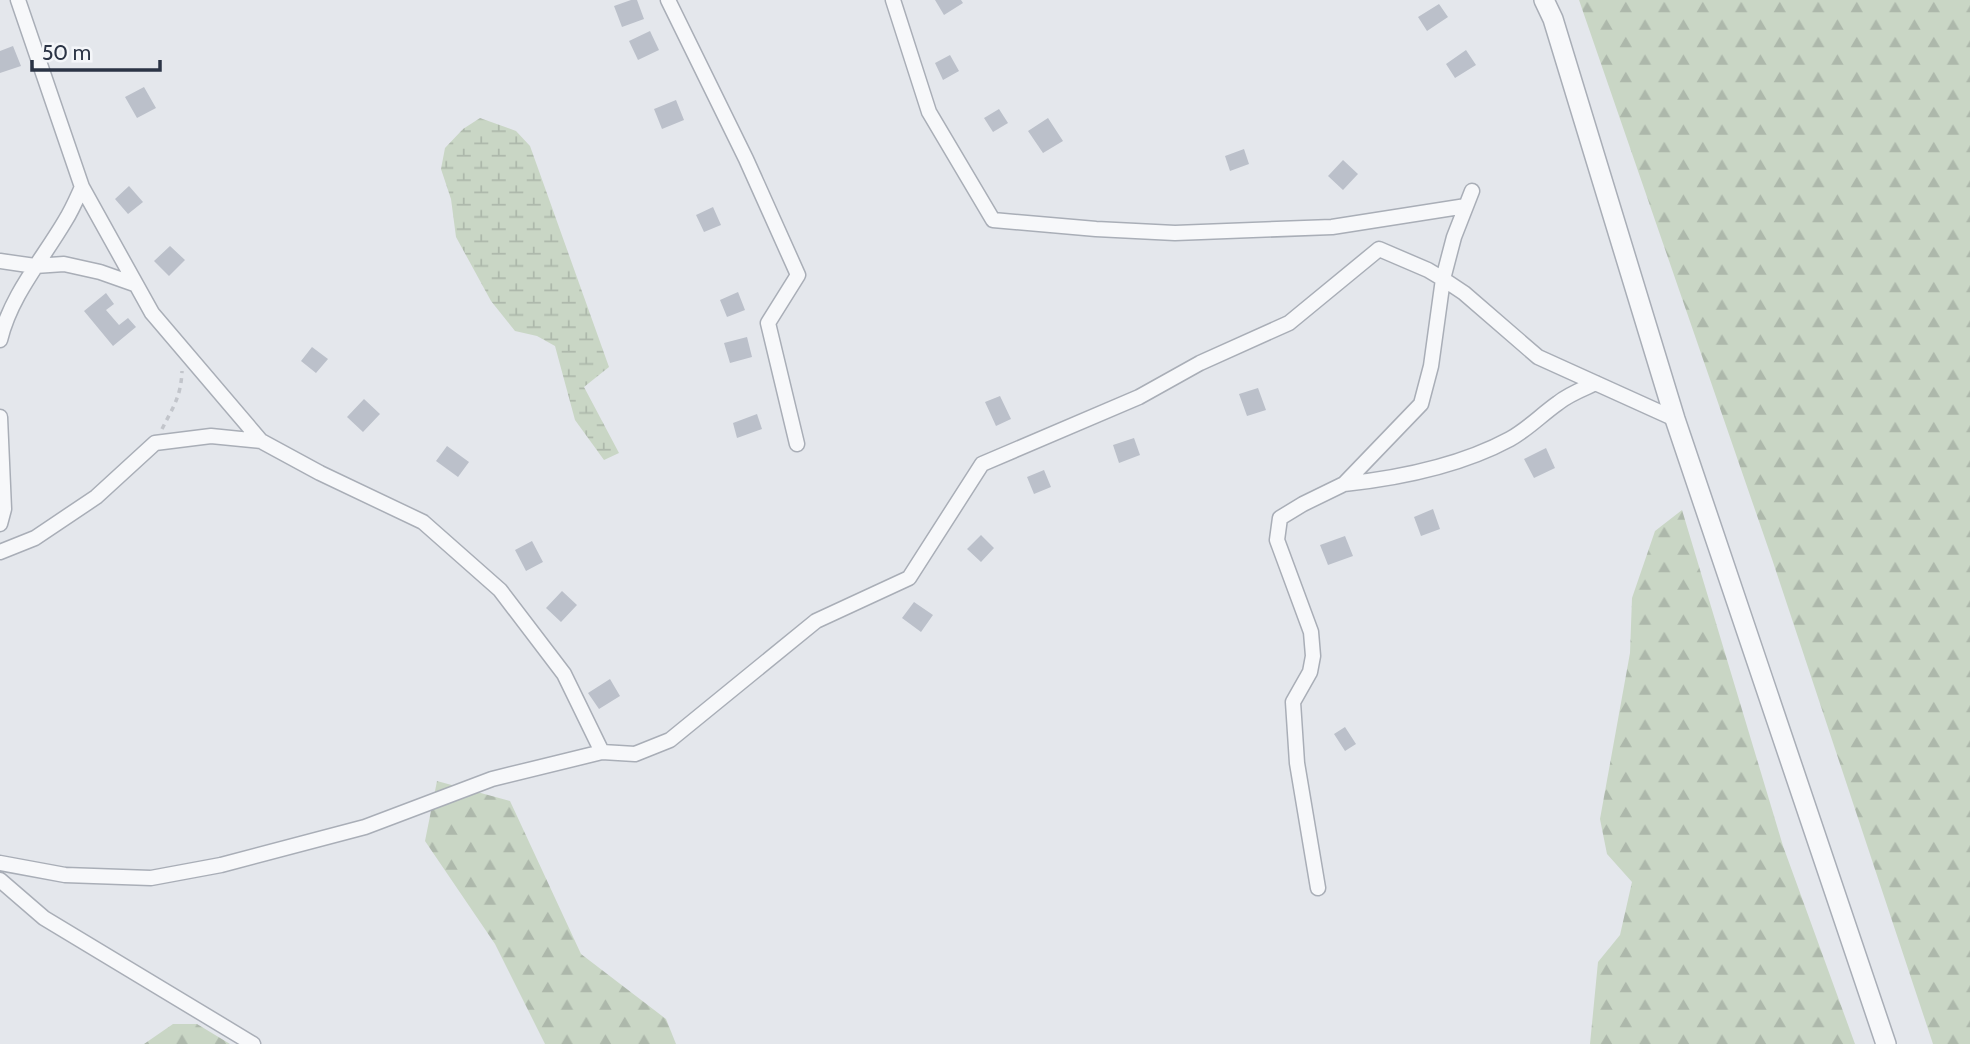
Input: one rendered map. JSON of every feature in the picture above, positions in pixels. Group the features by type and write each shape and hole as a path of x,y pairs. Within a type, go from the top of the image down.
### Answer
{"street":[{"path":"18,0 82,187 152,313 261,441 424,523 500,590 564,674 602,752"},
{"path":"668,0 746,159 798,275 768,323 797,444"},
{"path":"893,0 929,112 993,220 1175,233 1332,227 1466,206"},
{"path":"1544,0 1553,19 1675,419 1886,1044"},
{"path":"0,340 5,320 35,266 66,220 82,187"},
{"path":"1318,888 1297,764 1293,702 1310,672 1313,656 1311,632 1277,540 1280,518 1344,484 1421,404 1431,366 1443,279 1454,237 1472,191"},
{"path":"0,863 65,875 151,878 221,865 365,827 492,779 602,752 635,754 670,740 816,621 909,578 982,464 1128,402 1200,363 1289,323 1379,249 1429,270 1464,293 1538,357 1675,419"},
{"path":"0,261 35,266 64,264 134,284"},
{"path":"1344,484 1385,480 1478,453 1531,426 1559,402 1596,383"},
{"path":"0,417 4,474 4,509 0,524"},
{"path":"0,552 35,538 96,497 155,443 211,436 261,441"},
{"path":"0,880 44,918 253,1044"}],"path":[{"path":"155,443 176,405 181,389 183,370 178,345"}],"green space":[{"path":"1579,0 1970,0 1970,1044 1933,1044 1772,559"},
{"path":"480,118 516,131 530,146 609,367 584,387 619,453 604,460 575,420 555,346 537,336 515,331 491,301 456,237 451,199 441,169 445,148 463,129"},
{"path":"1682,510 1783,846 1855,1044 1590,1044 1598,962 1620,935 1632,882 1607,854 1600,819 1630,653 1632,598 1655,531"},
{"path":"437,781 510,801 581,954 666,1019 676,1044 545,1044 495,944 425,841"},
{"path":"173,1024 197,1024 230,1044 144,1044"}],"building":[{"path":"637,0 644,19 622,27 614,6"},
{"path":"935,0 961,0 963,3 944,15"},
{"path":"1439,4 1448,17 1427,31 1418,17"},
{"path":"650,31 659,50 638,60 629,41"},
{"path":"13,46 21,66 0,73 0,51"},
{"path":"1466,50 1476,65 1455,78 1446,64"},
{"path":"950,55 959,71 943,80 935,63"},
{"path":"144,87 156,108 137,118 125,97"},
{"path":"676,100 684,120 662,129 654,109"},
{"path":"999,109 1008,123 993,132 984,118"},
{"path":"1048,118 1063,141 1043,153 1028,131"},
{"path":"1244,149 1249,164 1230,171 1225,156"},
{"path":"1343,160 1358,174 1343,190 1328,176"},
{"path":"129,186 143,202 128,214 115,199"},
{"path":"713,207 721,225 704,232 696,215"},
{"path":"170,246 185,260 169,276 154,261"},
{"path":"738,292 745,310 727,317 720,300"},
{"path":"106,293 114,304 106,310 119,325 128,318 136,327 113,346 84,311"},
{"path":"747,337 752,357 730,363 724,343"},
{"path":"312,347 328,359 316,373 301,361"},
{"path":"1258,388 1266,410 1247,416 1239,394"},
{"path":"1000,396 1011,419 996,426 985,402"},
{"path":"364,399 380,414 363,432 347,417"},
{"path":"757,414 762,429 737,438 733,423"},
{"path":"1134,438 1140,455 1119,463 1113,445"},
{"path":"447,446 469,462 458,477 436,461"},
{"path":"1546,448 1555,468 1534,478 1524,459"},
{"path":"1044,470 1051,487 1034,494 1027,477"},
{"path":"1433,509 1440,529 1421,536 1414,517"},
{"path":"981,535 994,548 981,562 967,549"},
{"path":"1345,536 1353,556 1328,565 1320,545"},
{"path":"532,541 543,562 526,571 515,550"},
{"path":"562,591 577,605 561,622 546,608"},
{"path":"914,602 933,615 921,632 902,618"},
{"path":"610,679 620,696 599,709 588,693"},
{"path":"1345,727 1356,744 1345,751 1334,734"}]}
